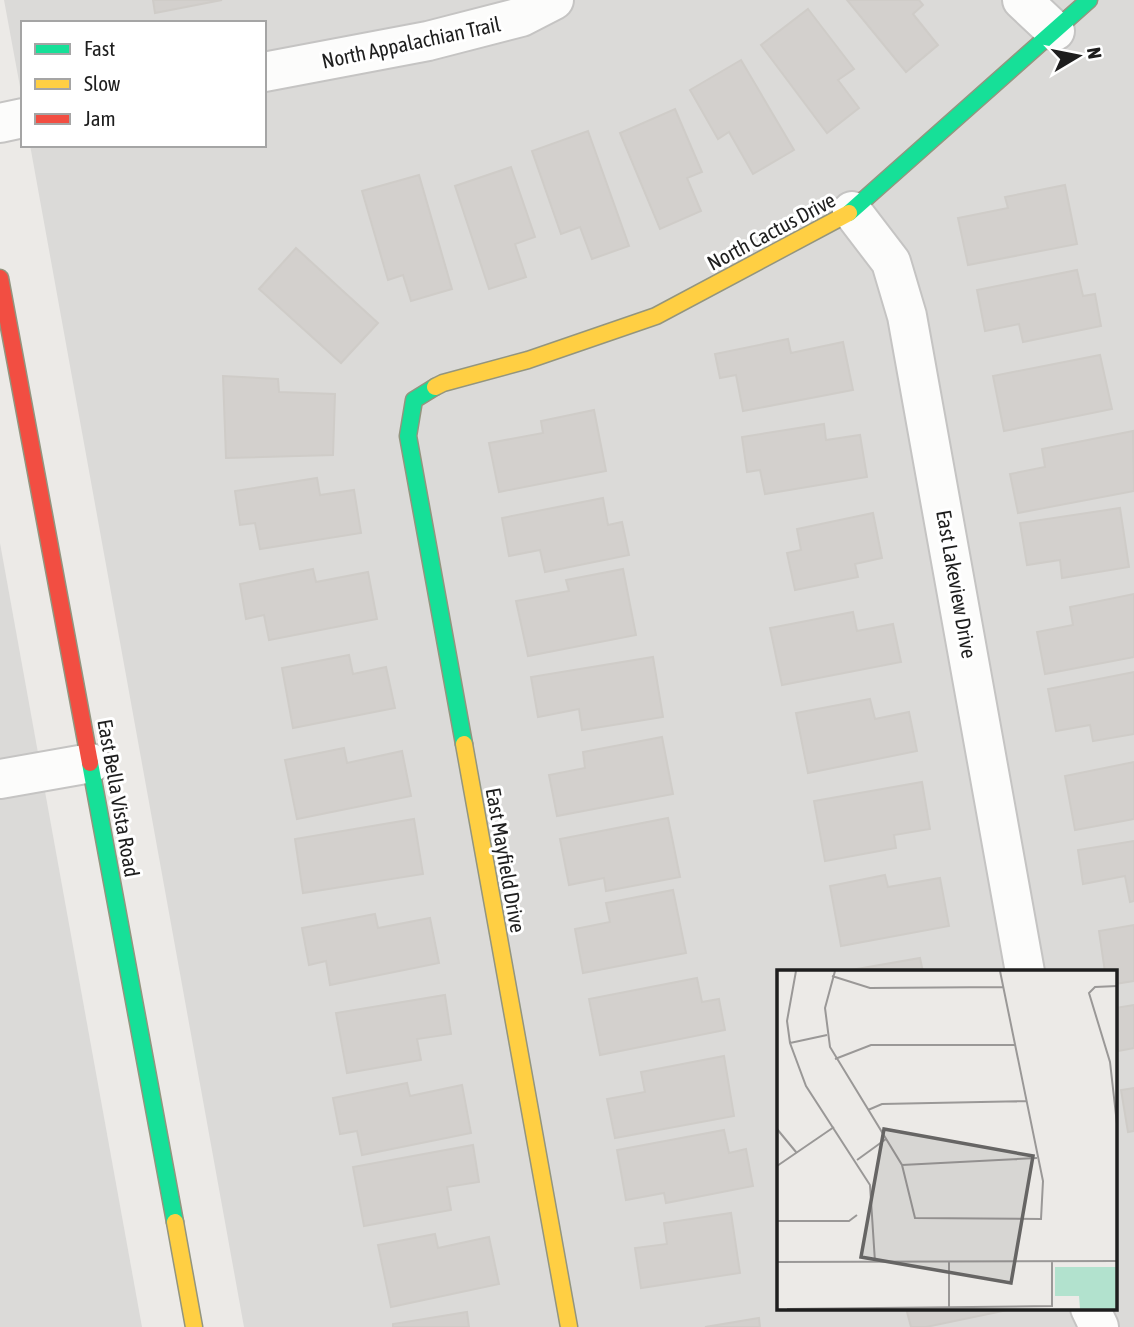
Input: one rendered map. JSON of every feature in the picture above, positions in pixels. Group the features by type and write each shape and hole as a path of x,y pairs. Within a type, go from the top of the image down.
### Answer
{"street":[{"name":"North Appalachian Trail","path":"266,72 428,41 521,17 554,0"},
{"path":"1022,0 1055,31"},
{"name":"North Cactus Drive","path":"414,400 443,383 528,360 656,316 852,211 1089,0"},
{"path":"0,122 21,118"},
{"name":"East Lakeview Drive","path":"852,211 891,262 907,316 1025,970"},
{"name":"East Bella Vista Road","path":"0,278 194,1327"},
{"name":"East Mayfield Drive","path":"414,400 408,436 569,1327"},
{"path":"0,779 91,763"},
{"path":"1091,1310 1099,1327"}],"shaded area":[{"path":"4,0 1134,0 1134,1327 244,1327 30,147 266,147 266,21 21,21 21,92"},
{"path":"0,543 142,1327 0,1327"}],"building":[{"path":"153,0 222,0 155,13"},
{"path":"847,0 919,0 923,5 913,14 938,45 906,72"},
{"path":"808,9 854,69 838,80 859,108 827,133 761,45"},
{"path":"741,60 794,150 753,174 729,132 718,139 690,90"},
{"path":"675,109 702,172 687,178 701,211 660,229 620,133"},
{"path":"588,131 629,246 592,259 580,227 561,234 532,151"},
{"path":"511,167 535,237 515,244 526,277 489,289 455,186"},
{"path":"419,175 452,289 411,301 403,275 388,280 362,191"},
{"path":"1065,185 1077,244 968,265 958,218 1008,208 1005,197"},
{"path":"296,248 378,323 341,363 259,289"},
{"path":"1077,270 1083,296 1095,294 1101,326 1023,342 1019,324 985,331 977,290"},
{"path":"788,339 791,353 843,342 853,390 743,411 736,375 720,378 715,354"},
{"path":"1100,355 1112,409 1004,431 993,376"},
{"path":"223,376 278,379 279,392 335,394 333,455 226,458"},
{"path":"594,410 606,471 499,492 489,443 543,433 541,421"},
{"path":"824,424 826,440 860,435 867,477 765,494 760,470 747,472 742,437"},
{"path":"1133,431 1134,491 1018,513 1010,474 1045,467 1042,449"},
{"path":"317,478 320,495 354,490 361,533 260,549 255,523 240,525 235,491"},
{"path":"603,498 608,525 622,522 629,555 545,572 540,550 509,556 502,518"},
{"path":"1120,508 1129,567 1062,578 1060,560 1027,565 1020,523"},
{"path":"873,513 882,558 855,564 858,577 795,590 787,553 801,550 797,529"},
{"path":"313,569 316,582 368,572 377,619 269,640 264,615 246,619 240,584"},
{"path":"623,569 636,635 528,656 516,601 569,591 566,580"},
{"path":"1134,594 1134,657 1045,674 1037,632 1073,625 1070,607"},
{"path":"853,612 857,631 893,624 901,662 782,685 770,628"},
{"path":"349,655 353,674 386,667 395,708 293,728 282,668"},
{"path":"653,657 663,717 582,730 579,709 538,717 531,677"},
{"path":"1134,672 1134,734 1093,741 1090,725 1056,731 1048,689"},
{"path":"870,699 875,719 909,712 917,751 808,773 796,713"},
{"path":"662,737 673,794 557,816 549,775 585,768 583,752"},
{"path":"344,748 347,763 402,751 411,796 297,819 285,760"},
{"path":"1134,762 1134,819 1075,830 1065,776"},
{"path":"922,782 930,829 894,835 896,848 825,861 814,801"},
{"path":"668,818 680,877 606,891 604,878 569,885 560,839"},
{"path":"414,819 423,874 303,893 295,839"},
{"path":"1134,841 1134,901 1130,902 1125,876 1083,884 1078,850"},
{"path":"885,875 888,887 940,878 949,926 841,946 830,886"},
{"path":"673,890 686,953 583,973 575,929 610,922 606,903"},
{"path":"375,914 378,928 430,918 439,963 330,985 326,961 309,965 302,928"},
{"path":"1134,925 1134,981 1116,984 1116,970 1105,970 1099,931"},
{"path":"920,958 923,970 851,970"},
{"path":"697,978 702,1002 719,999 725,1030 600,1055 589,999"},
{"path":"445,995 451,1034 417,1039 421,1060 347,1073 336,1013"},
{"path":"1134,1005 1134,1048 1118,1051 1116,1008"},
{"path":"724,1056 734,1116 615,1138 607,1099 645,1092 641,1072"},
{"path":"407,1083 410,1096 462,1085 471,1133 362,1155 357,1131 340,1134 333,1098"},
{"path":"1134,1088 1134,1131 1128,1132 1121,1090"},
{"path":"724,1130 729,1153 746,1149 753,1186 666,1203 664,1193 626,1200 617,1150"},
{"path":"473,1145 479,1182 447,1187 451,1210 364,1226 353,1167"},
{"path":"731,1213 740,1273 641,1288 635,1248 667,1244 664,1223"},
{"path":"435,1234 438,1248 489,1237 499,1284 391,1307 378,1245"},
{"path":"907,1310 1007,1310 926,1327 911,1327"},
{"path":"467,1312 469,1327 393,1327 393,1324"},
{"path":"759,1318 760,1327 705,1327"}],"traffic: fast":[{"path":"849,213 1089,0"},
{"path":"435,387 414,400 408,436 464,744"},
{"path":"90,763 175,1222"}],"traffic: slow":[{"path":"435,387 528,360 656,316 849,213"},
{"path":"464,744 569,1327"},
{"path":"175,1222 194,1327"}],"traffic: jam":[{"path":"0,278 90,763"}]}
